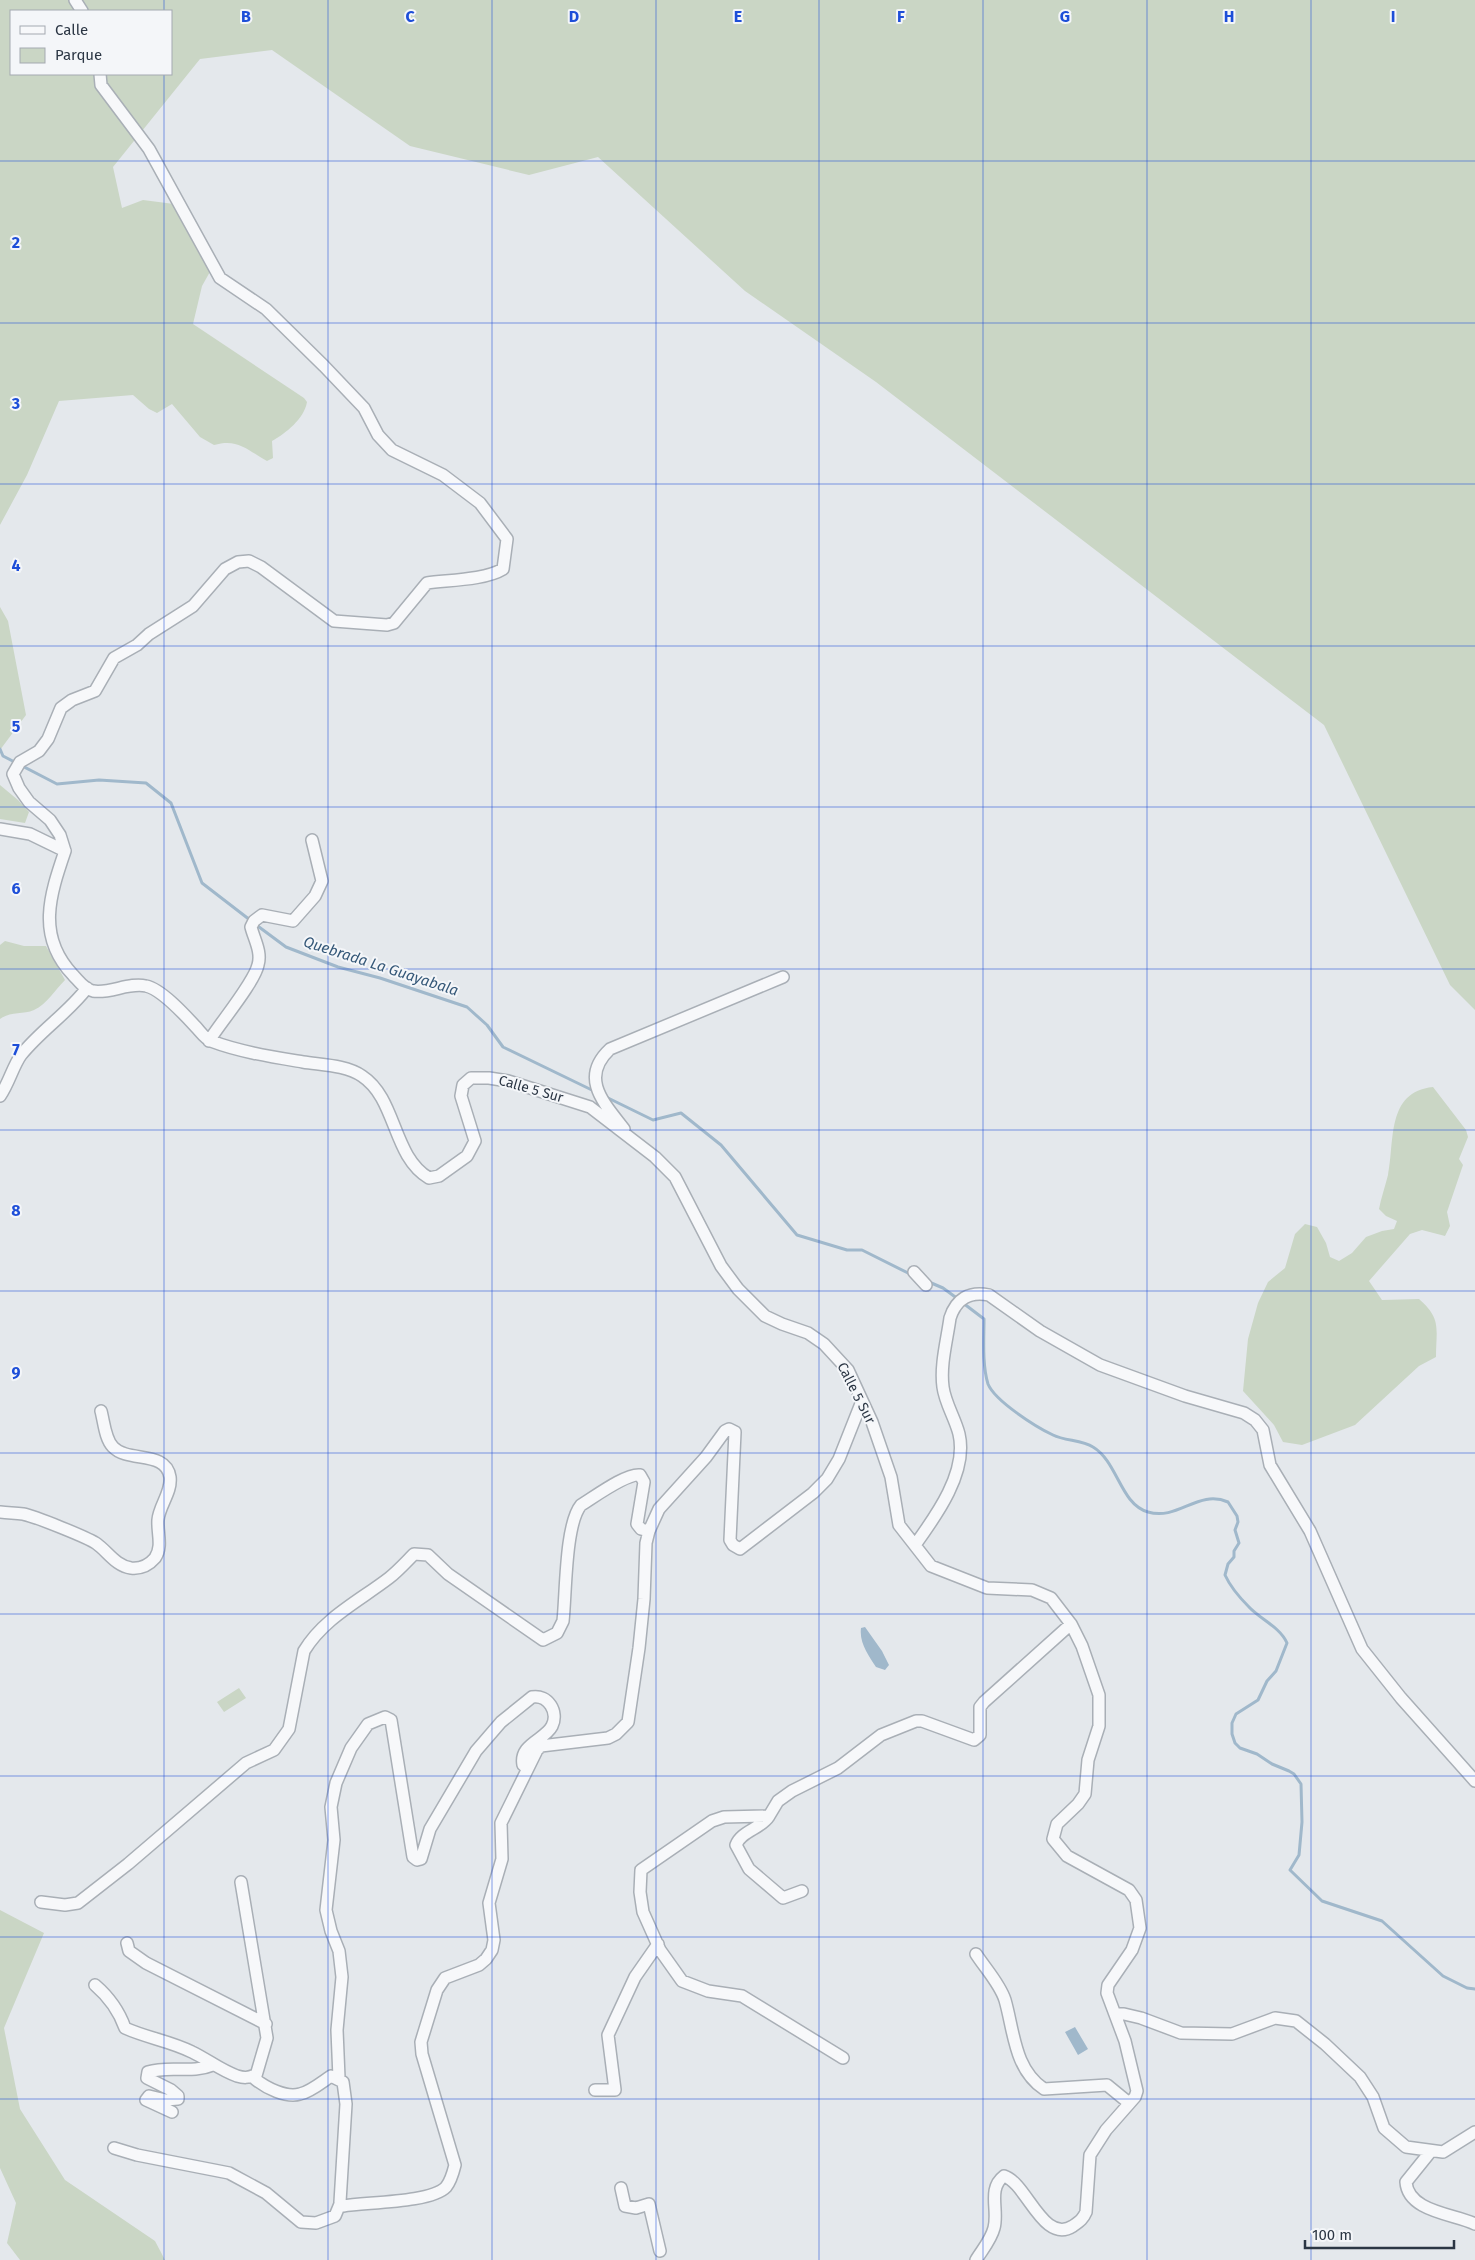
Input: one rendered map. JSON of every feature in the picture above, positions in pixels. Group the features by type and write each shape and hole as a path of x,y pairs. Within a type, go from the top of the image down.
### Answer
{"street":[{"path":"100,75 100,85 149,149 220,278 266,309 324,366 364,408 378,435 392,450 443,475 480,503 507,540 503,568 497,572 477,576 427,583 394,623 388,625 334,621 262,567 249,561 238,562 225,569 192,606 137,645 114,658 95,691 72,700 61,708 48,739 39,751 18,765 13,774 19,788 29,802 50,820 60,834 65,851 49,902 48,924 53,943 66,968 87,988 95,991 145,985 150,987 186,1016 209,1040 249,982 258,965 258,950 253,924 262,916 293,921 320,888 322,876 312,840"},
{"path":"0,829 30,834 65,851"},
{"path":"629,1135 603,1102 595,1087 597,1065 610,1049 782,977"},
{"path":"0,1096 11,1078 19,1057 30,1044 75,1004 87,988"},
{"name":"Calle 5 Sur","path":"209,1040 265,1056 336,1067 361,1074 374,1086 402,1145 420,1172 429,1178 439,1176 467,1156 475,1141 461,1096 463,1085 471,1078 508,1081 590,1107 609,1123 629,1135 675,1177 693,1208 721,1266 738,1289 765,1316 808,1333 824,1344 848,1370 872,1422 891,1477 899,1525 931,1566 986,1588 1032,1590 1047,1596 1070,1624 1082,1646 1099,1695 1098,1726 1088,1760 1085,1794 1078,1804 1057,1824 1053,1839 1067,1856 1129,1890 1136,1900 1140,1928 1132,1950 1108,1985 1107,1993 1115,2014"},
{"path":"914,1272 926,1285"},
{"path":"914,1545 938,1513 949,1490 961,1452 959,1434 943,1388 942,1376 950,1318 960,1300 980,1293 989,1295 1040,1331 1100,1365 1185,1396 1244,1413 1255,1420 1263,1430 1270,1465 1310,1531 1362,1648 1401,1698 1475,1781"},
{"path":"340,2204 343,2206 414,2199 440,2191 446,2187 453,2175 455,2165 424,2061 421,2042 437,1990 445,1978 479,1965 492,1950 494,1940 489,1903 502,1859 501,1823 537,1750 541,1746 612,1737 628,1722 644,1599 645,1550 649,1531 659,1509 729,1429 735,1432 730,1540 733,1545 740,1549 813,1493 827,1479 839,1459 862,1400"},
{"path":"0,1512 25,1514 92,1541 114,1560 131,1568 147,1566 155,1557 160,1542 158,1520 169,1488 170,1477 166,1467 158,1460 122,1454 113,1447 108,1439 101,1411"},
{"path":"41,1902 65,1905 78,1903 128,1864 246,1763 274,1750 289,1729 304,1651 310,1641 331,1619 390,1577 414,1554 428,1555 448,1574 543,1640 557,1634 563,1621 571,1530 576,1510 581,1505 626,1478 635,1474 640,1475 644,1482 638,1524 641,1530 649,1531"},
{"path":"802,1891 781,1898 770,1885 749,1869 736,1845 741,1837 766,1822 778,1801 792,1791 838,1768 881,1736 916,1721 922,1721 974,1740 978,1739 980,1735 980,1707 984,1702 1070,1624"},
{"path":"339,2078 337,2030 342,1977 339,1950 331,1931 326,1910 334,1840 331,1807 336,1782 351,1748 368,1724 385,1717 391,1720 413,1857 417,1860 421,1859 430,1829 476,1752 501,1722 532,1697 538,1696 547,1699 551,1704 554,1719 552,1727 530,1745 523,1756 523,1765 527,1767"},
{"path":"769,1816 724,1817 712,1821 643,1867 640,1892 643,1912 658,1944 682,1981 708,1991 742,1996 843,2058"},
{"path":"114,2148 137,2155 228,2173 266,2194 301,2222 316,2224 334,2216 340,2204 346,2096 343,2082 339,2078 331,2076 303,2094 296,2095 282,2093 263,2086 256,2079 255,2075 267,2038 266,2024 241,1882"},
{"path":"127,1944 129,1951 146,1963 266,2024"},
{"path":"595,2090 615,2090 608,2035 635,1977 658,1944"},
{"path":"976,1954 1004,1998 1017,2054 1033,2080 1044,2089 1107,2085 1129,2102"},
{"path":"95,1985 107,1996 121,2016 125,2028 139,2034 167,2041 194,2052 213,2065 238,2076 248,2078 255,2075"},
{"path":"976,2260 992,2235 995,2226 994,2190 997,2181 1004,2176 1013,2180 1047,2223 1057,2229 1069,2228 1082,2220 1086,2212 1090,2155 1106,2130 1137,2091 1125,2041 1115,2014 1141,2018 1181,2033 1232,2034 1275,2018 1296,2021 1360,2077 1373,2097 1384,2128 1406,2147 1444,2152 1475,2132"},
{"path":"172,2112 146,2100 148,2096 166,2100 178,2099 178,2096 147,2078 148,2072 157,2069 202,2070 213,2065"},
{"path":"1431,2151 1406,2182 1406,2189 1415,2200 1441,2215 1475,2224"},
{"path":"621,2188 626,2206 636,2208 649,2204 660,2251"}],"green space":[{"path":"0,0 1475,0 1475,1010 1450,985 1324,725 876,382 745,291 598,157 529,175 410,146 272,50 200,59 113,167 122,208 143,200 174,204 211,270 202,286 193,324 304,398 307,402 305,408 294,425 272,441 273,458 267,461 242,446 230,443 214,445 200,437 172,404 157,413 149,409 133,395 59,401 27,475 0,525"},
{"path":"0,607 8,621 26,715 0,750"},
{"path":"0,785 29,812 25,823 0,819"},
{"path":"5,941 24,946 46,946 65,980 47,1001 34,1010 8,1015 0,1019 0,945"},
{"path":"1433,1087 1466,1130 1468,1137 1459,1159 1463,1165 1447,1212 1450,1226 1445,1236 1422,1230 1410,1234 1369,1281 1382,1300 1419,1299 1426,1306 1436,1325 1436,1357 1419,1366 1355,1425 1302,1445 1283,1442 1274,1425 1243,1391 1248,1339 1258,1303 1268,1282 1285,1268 1295,1234 1305,1224 1317,1227 1326,1243 1330,1257 1339,1261 1352,1253 1366,1237 1394,1229 1397,1221 1386,1216 1379,1209 1388,1175 1395,1120 1407,1098 1418,1091"},
{"path":"239,1688 246,1698 224,1712 217,1702"},
{"path":"0,1910 44,1933 4,2028 20,2109 65,2180 155,2241 165,2260 20,2260 7,2243 16,2203 0,2168"}],"water":[{"path":"865,1627 882,1651 889,1665 885,1670 876,1667 865,1649 861,1628"},
{"path":"1075,2027 1088,2049 1078,2055 1065,2032"}],"waterway":[{"name":"Quebrada La Guayabala","path":"0,749 3,756 57,784 99,780 146,783 171,803 202,883 250,920"},
{"name":"Quebrada La Guayabala","path":"255,924 286,947 338,967 380,978 467,1007 487,1025 503,1047 596,1092"},
{"name":"Quebrada La Guayabala","path":"606,1097 653,1120 681,1113 721,1145 797,1235 847,1250 862,1250 912,1275"},
{"name":"Quebrada La Guayabala","path":"929,1282 943,1288 958,1299"},
{"name":"Quebrada La Guayabala","path":"963,1303 984,1319 985,1368 988,1384 992,1391 1017,1413 1046,1431 1058,1437 1093,1447 1108,1462 1131,1501 1139,1508 1159,1514 1207,1499 1228,1502 1237,1516 1238,1522 1235,1530 1239,1543 1234,1551 1234,1557 1228,1564 1225,1575 1232,1588 1242,1600 1280,1632 1287,1643 1276,1671 1267,1681 1258,1700 1236,1714 1232,1723 1232,1734 1235,1743 1240,1748 1257,1754 1272,1764 1289,1771 1294,1774 1301,1784 1302,1822 1299,1855 1290,1870 1322,1901 1382,1921 1443,1976 1467,1988 1475,1989"}]}
